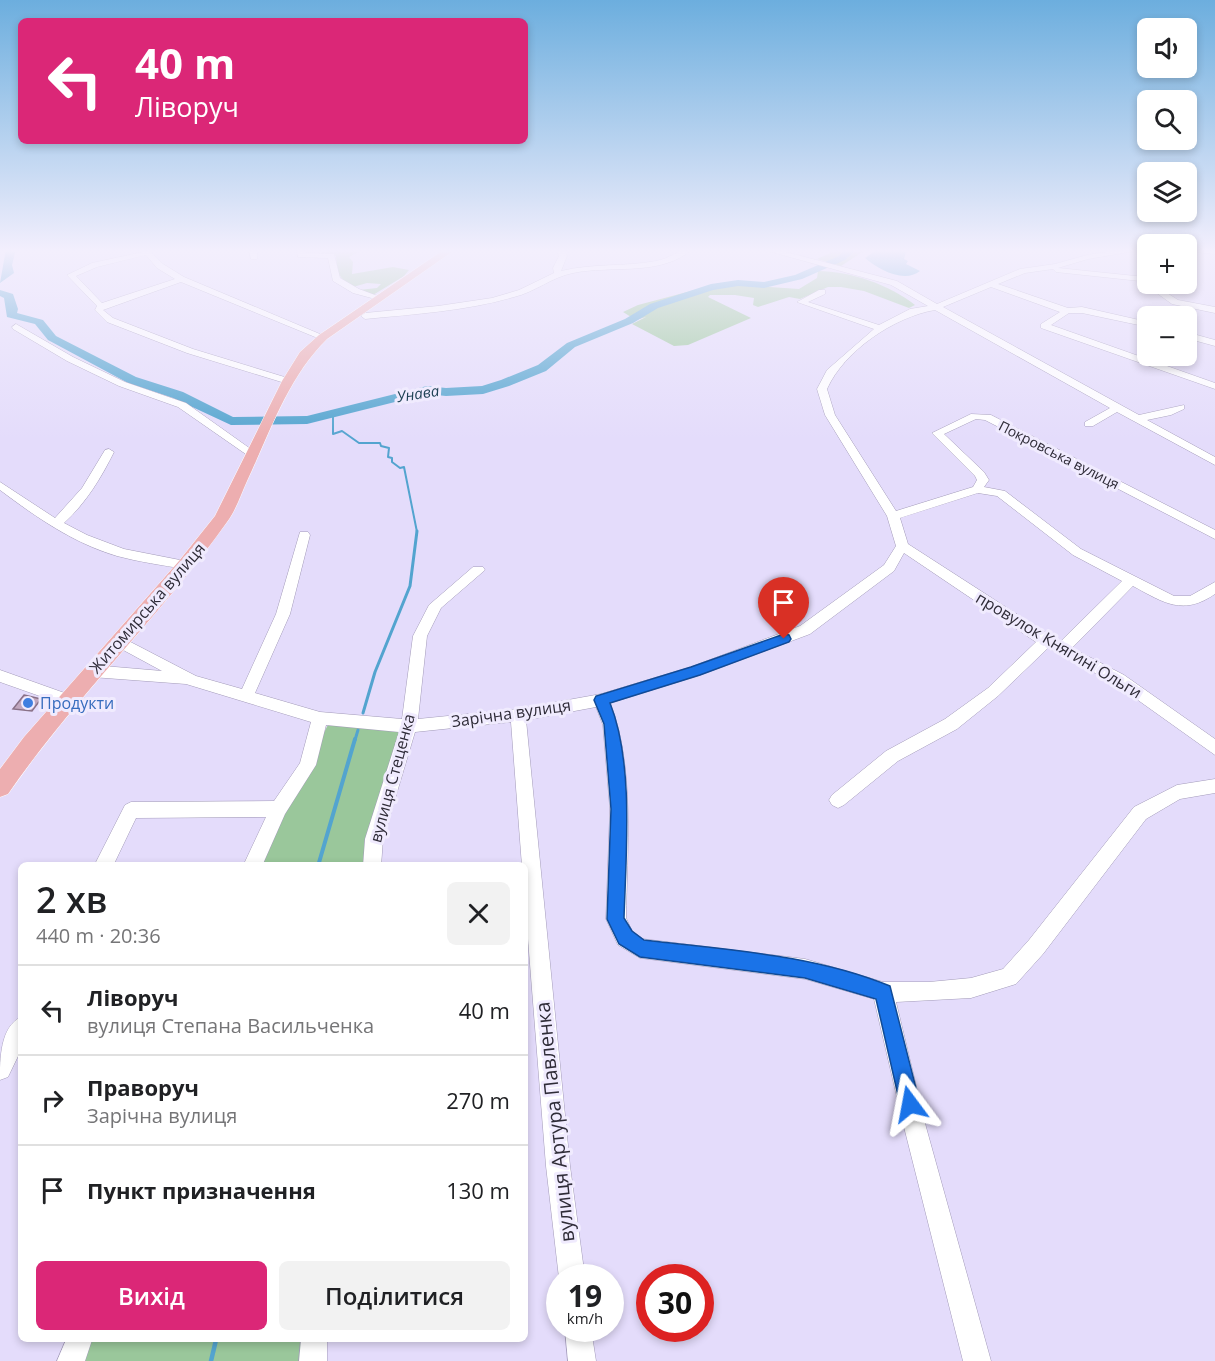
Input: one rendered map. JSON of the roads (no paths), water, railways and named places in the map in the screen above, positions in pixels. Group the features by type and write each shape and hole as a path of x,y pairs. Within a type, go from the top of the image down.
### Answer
{"main road":[{"name":"Житомирська вулиця","path":"0,787 32,743 185,565 222,518 288,381 304,356 323,337 358,313"}],"street":[{"path":"102,313 110,320 190,351 288,381"},
{"path":"263,313 323,337"},
{"path":"365,316 410,313"},
{"path":"833,313 880,328"},
{"path":"902,546 893,516 830,415 822,389 830,372 880,328 910,313"},
{"path":"946,313 1215,462"},
{"path":"1063,313 1044,326 1215,386"},
{"path":"1093,313 1137,322"},
{"path":"16,327 70,359 122,384 182,405 255,452"},
{"path":"1197,338 1215,343"},
{"path":"1136,419 1167,413 1180,407"},
{"path":"1089,424 1116,408"},
{"name":"Покровська вулиця","path":"977,489 982,484 980,474 937,433 942,429 980,416 1215,535"},
{"path":"56,524 69,513 92,484 109,452"},
{"path":"0,485 56,524 86,540 114,551 185,565"},
{"path":"893,516 977,489 1001,493 1077,552 1166,598 1181,603 1194,602 1215,587"},
{"path":"246,697 284,614 304,535"},
{"name":"провулок Княгині Ольги","path":"902,546 1046,641 1119,679 1215,748"},
{"name":"Зарічна вулиця","path":"119,641 191,680 320,718 409,726 518,715 601,700 695,671 805,630 888,567 902,546"},
{"name":"вулиця Стеценка","path":"372,862 374,838 409,726 420,636 436,605 478,570"},
{"path":"1063,648 1132,579"},
{"path":"838,800 892,756 951,724 993,692 1046,641"},
{"name":"Зарічна вулиця","path":"93,671 191,680"},
{"path":"0,676 68,700"},
{"path":"601,700 611,724 619,809 616,919 625,938 640,948 805,969 883,992 929,992 971,988 1009,977 1036,947 1140,813 1177,792 1215,786"},
{"name":"вулиця Артура Павленка","path":"518,715 558,1166 570,1264"},
{"path":"254,862 279,809 308,765 320,718"},
{"path":"105,862 131,810 279,809"},
{"path":"883,992 915,1126 977,1361"},
{"path":"0,1069 18,1034"},
{"path":"71,1361 78,1342"},
{"path":"313,1361 314,1342"},
{"path":"580,1342 582,1361"}],"waterway":[{"name":"Унава","path":"12,313 11,315 39,322 52,338 132,380 178,395 231,421 307,420 427,390 446,392 483,390 542,368 571,345 629,321 643,313"},
{"path":"333,414 333,434 342,431 359,443 380,443 381,446 389,448 388,457 392,458 392,462 400,468 404,467 417,532"},
{"path":"363,713 375,672 410,586 417,532"},
{"path":"355,740 358,730"},
{"path":"319,862 355,739"},
{"path":"211,1361 216,1342"}],"place":[{"name":"Продукти","path":"28,703"}]}
